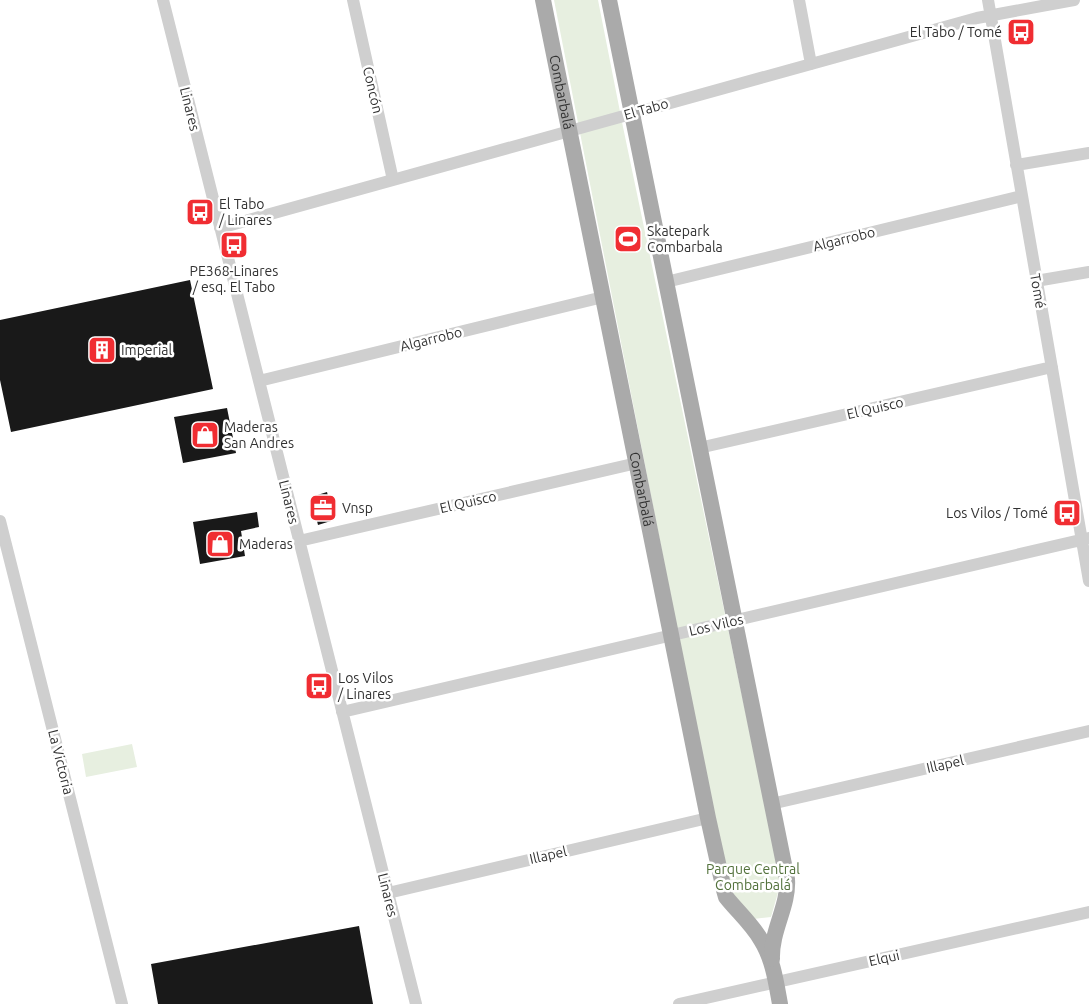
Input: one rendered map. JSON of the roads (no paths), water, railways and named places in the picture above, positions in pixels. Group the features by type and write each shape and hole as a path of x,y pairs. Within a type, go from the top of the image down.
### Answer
{"main road":[{"name":"Combarbalá","path":"543,0 708,818 726,896 762,941 772,964 780,1004"},
{"name":"Combarbalá","path":"609,0 787,879 787,892 773,938 772,964"},
{"path":"749,924 764,925 776,920 780,916"}],"street":[{"name":"Linares","path":"162,0 416,1004"},
{"name":"Concón","path":"353,0 394,180"},
{"path":"799,0 811,64"},
{"name":"Tomé","path":"988,0 1036,281 1085,539 1089,581"},
{"name":"El Tabo","path":"220,228 990,15 1074,0"},
{"path":"1016,165 1089,153"},
{"name":"Algarrobo","path":"666,282 1022,196"},
{"path":"1036,281 1089,272"},
{"name":"Algarrobo","path":"259,381 603,297"},
{"name":"El Quisco","path":"699,448 1052,367"},
{"name":"El Quisco","path":"299,541 636,463"},
{"name":"La Victoria","path":"0,521 3,545 122,1004"},
{"name":"Los Vilos","path":"342,712 1085,539"},
{"name":"Illapel","path":"771,804 1089,731"},
{"name":"Illapel","path":"388,893 708,818"},
{"name":"Elqui","path":"679,1004 1089,912"}],"place":[{"name":"El Tabo / Tomé","path":"1021,32"},
{"name":"El Tabo / Linares","path":"200,212"},
{"name":"Skatepark Combarbala","path":"628,239"},
{"name":"PE368-Linares / esq. El Tabo","path":"234,245"},
{"name":"Imperial","path":"102,350"},
{"name":"Maderas San Andres","path":"205,435"},
{"name":"Vnsp","path":"323,508"},
{"name":"Los Vilos / Tomé","path":"1067,513"},
{"name":"Maderas","path":"220,544"},
{"name":"Los Vilos / Linares","path":"319,686"}],"park label":[{"name":"Parque Central Combarbalá","path":"753,878"}]}
